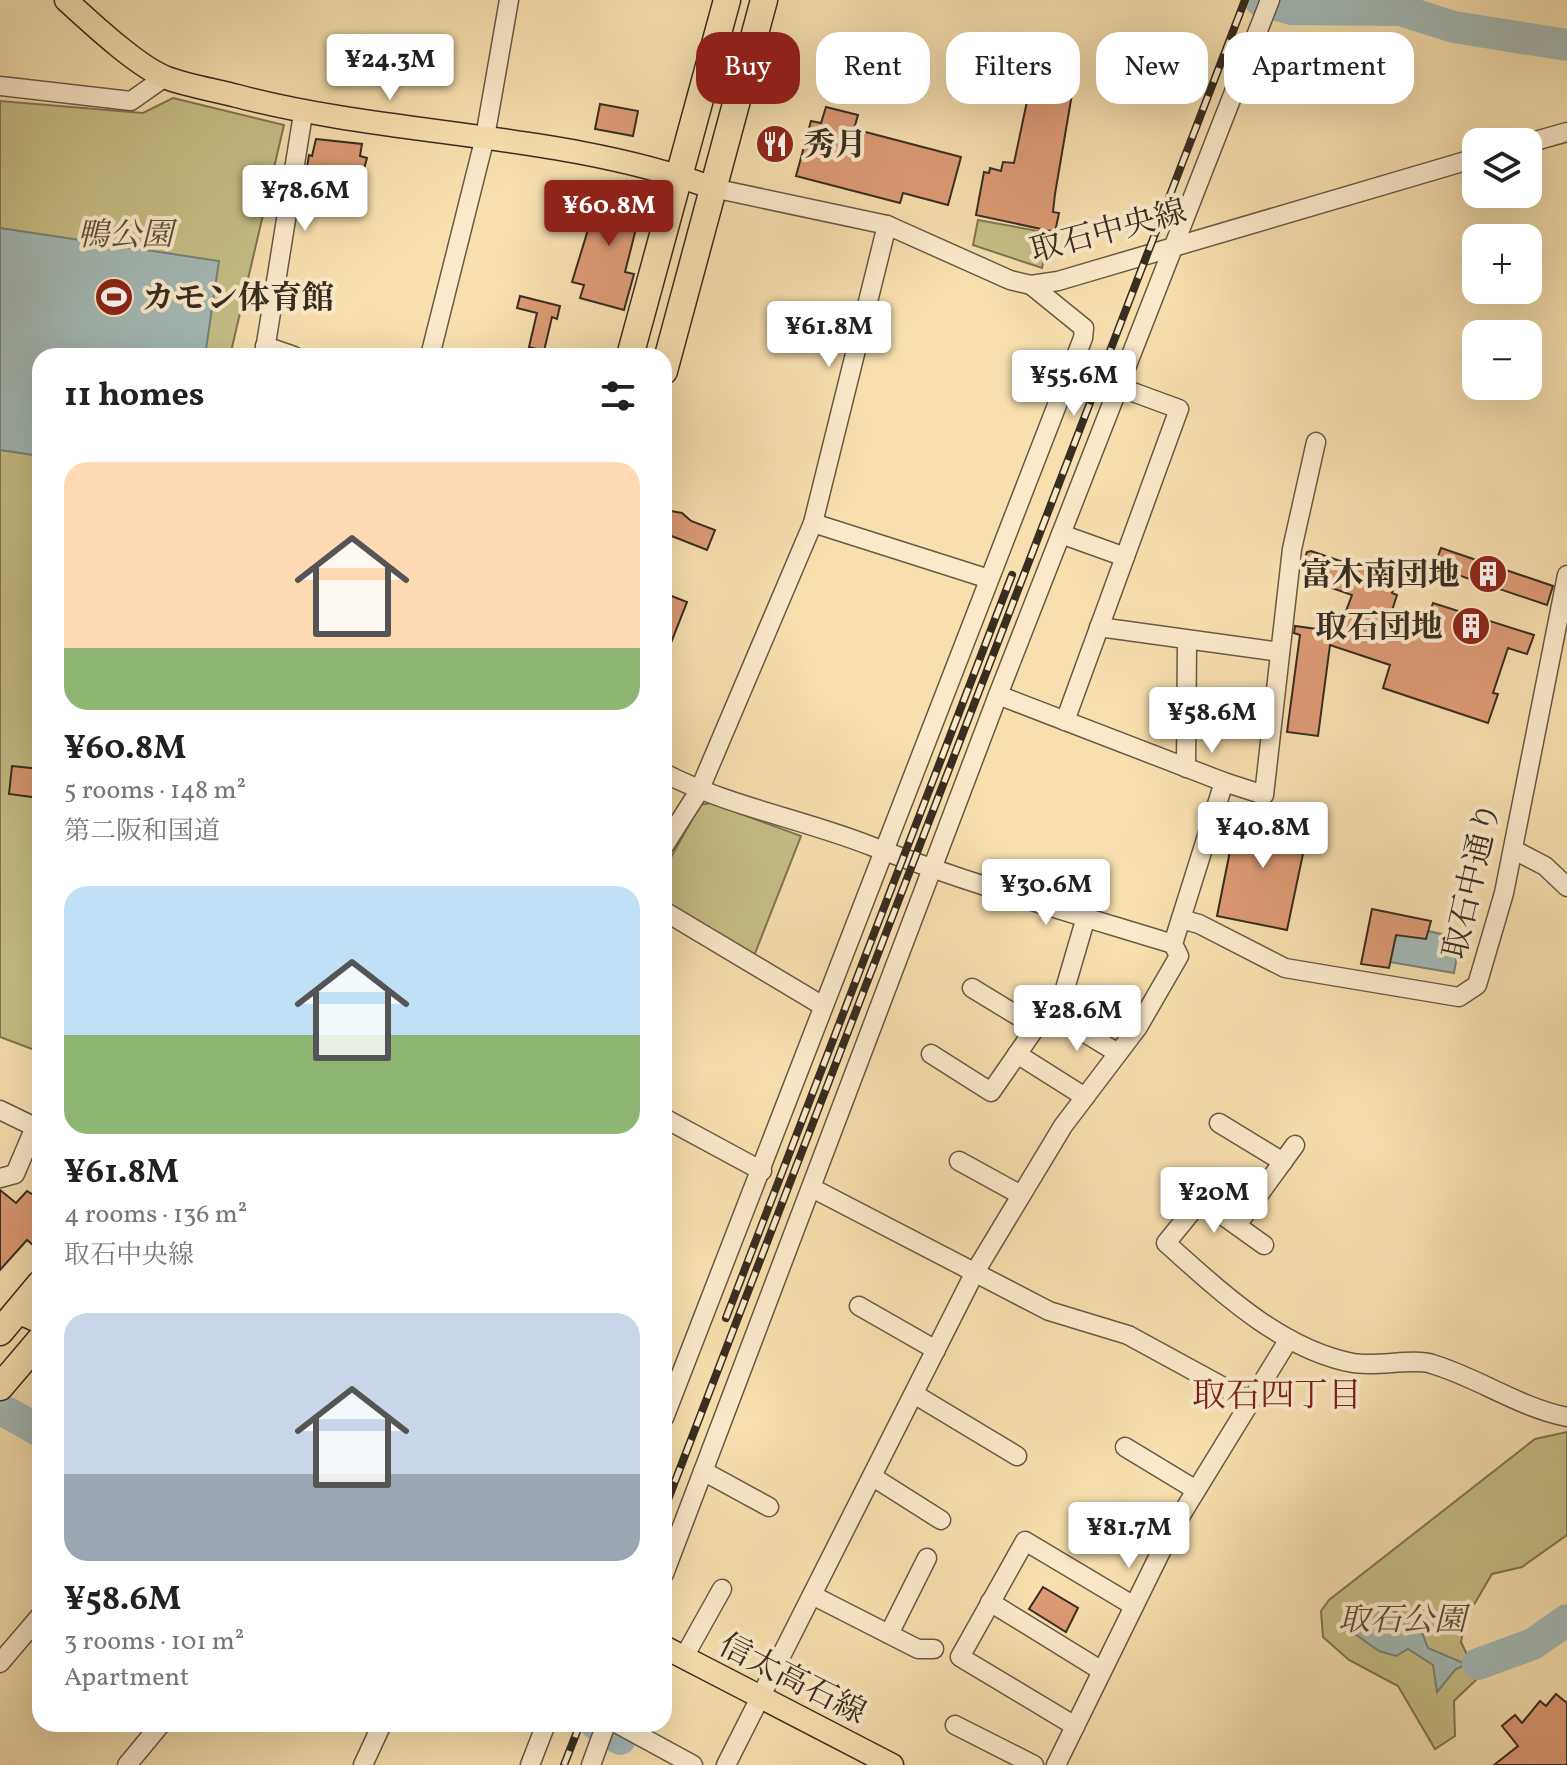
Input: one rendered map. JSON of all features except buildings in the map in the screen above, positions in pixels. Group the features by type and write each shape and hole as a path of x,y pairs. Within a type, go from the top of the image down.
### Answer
{"highway":[{"path":"632,348 727,0"},
{"path":"670,348 764,0"},
{"path":"0,1332 32,1295"},
{"path":"0,1387 32,1349"}],"main road":[{"path":"66,0 93,25 165,77 303,114 485,137 649,167 713,188"},
{"name":"信太高石線","path":"674,1652 892,1765"}],"street":[{"path":"432,348 485,137 509,0"},
{"path":"672,1553 998,695 1268,6"},
{"path":"0,86 131,101 165,77"},
{"path":"265,348 303,114"},
{"path":"1542,139 1567,132"},
{"name":"取石中央線","path":"713,188 887,225 1010,280 1031,285 1058,281 1462,162"},
{"path":"672,833 699,791 813,523 887,225"},
{"path":"672,1398 1083,338 1084,328 1031,285"},
{"path":"1065,721 1179,409 1119,387"},
{"path":"998,695 1264,795 1292,549 1316,442"},
{"path":"813,523 989,579"},
{"path":"1061,534 1125,557"},
{"name":"取石中通り","path":"1181,919 1199,924 1285,968 1459,997 1477,985 1514,850 1567,575"},
{"path":"1099,627 1280,652"},
{"path":"1186,768 1187,641"},
{"path":"672,777 699,791 932,870 1173,944"},
{"path":"726,1765 975,1272 1085,1097 1138,1027 1179,956 1173,944 1224,782"},
{"path":"1514,850 1545,866 1567,887"},
{"path":"672,916 823,1006"},
{"path":"931,1054 991,1092 1036,1027 1057,1016 1086,917"},
{"path":"972,988 1036,1027"},
{"path":"1057,1016 1118,1053"},
{"path":"1017,1054 1085,1097"},
{"path":"0,1110 32,1126"},
{"path":"672,1122 762,1171"},
{"path":"1219,1123 1283,1162"},
{"path":"0,1178 15,1174 32,1134"},
{"path":"1237,1225 1295,1145"},
{"path":"959,1161 1021,1195"},
{"path":"812,1188 1049,1311 1128,1335 1249,1401"},
{"path":"1264,1245 1201,1200 1166,1243 1223,1293 1289,1339 1320,1355 1356,1364 1429,1362 1538,1411 1567,1417"},
{"path":"859,1306 936,1350"},
{"path":"1056,1765 1134,1606 1196,1490 1289,1339"},
{"path":"914,1394 1017,1456"},
{"path":"1125,1447 1196,1490"},
{"path":"703,1471 769,1507"},
{"path":"873,1477 941,1520"},
{"path":"1075,1726 960,1657 1025,1541 1134,1606"},
{"path":"889,1634 927,1558"},
{"path":"674,1652 722,1589"},
{"path":"814,1596 918,1649 934,1649"},
{"path":"990,1602 1102,1671"},
{"path":"0,1663 32,1625"},
{"path":"955,1725 1034,1765"},
{"path":"127,1765 154,1732"},
{"path":"363,1765 378,1732"},
{"path":"530,1765 543,1732"},
{"path":"591,1765 603,1732"},
{"path":"632,1732 684,1763"}],"green space":[{"name":"鴨公園","path":"173,98 284,125 232,348 32,348 32,1049 0,1037 0,101 143,113"},
{"path":"978,220 1049,233 1042,268 973,245"},
{"path":"711,803 801,836 754,956 672,906 672,856 700,805"},
{"name":"取石公園","path":"1567,1432 1567,1535 1522,1567 1492,1574 1465,1620 1461,1642 1478,1678 1454,1701 1455,1736 1435,1749 1398,1686 1349,1660 1323,1637 1321,1611 1329,1600 1535,1439"}],"water":[{"name":"カモン体育館","path":"0,228 219,261 206,348 32,348 32,455 0,450"},
{"path":"1428,931 1460,938 1454,973 1390,962 1396,935"},
{"path":"1377,1605 1417,1620 1428,1648 1466,1664 1455,1670 1437,1692 1433,1665 1408,1649 1396,1656 1379,1651 1348,1629 1347,1620 1362,1606"}],"waterway":[{"path":"1260,0 1291,9 1400,10 1454,27 1567,45"},
{"path":"8,1413 32,1426"},
{"path":"1478,1664 1533,1644 1567,1620"},
{"path":"609,1732 620,1739"}],"railway":[{"path":"672,1489 1245,0"},
{"path":"726,1318 1012,575"},
{"path":"564,1765 577,1732"}],"place":[{"name":"秀月","path":"775,144"},
{"name":"カモン体育館","path":"114,297"},
{"name":"富木南団地","path":"1488,574"},
{"name":"取石団地","path":"1471,626"}],"district":[{"name":"取石四丁目","path":"1277,1394"}]}
